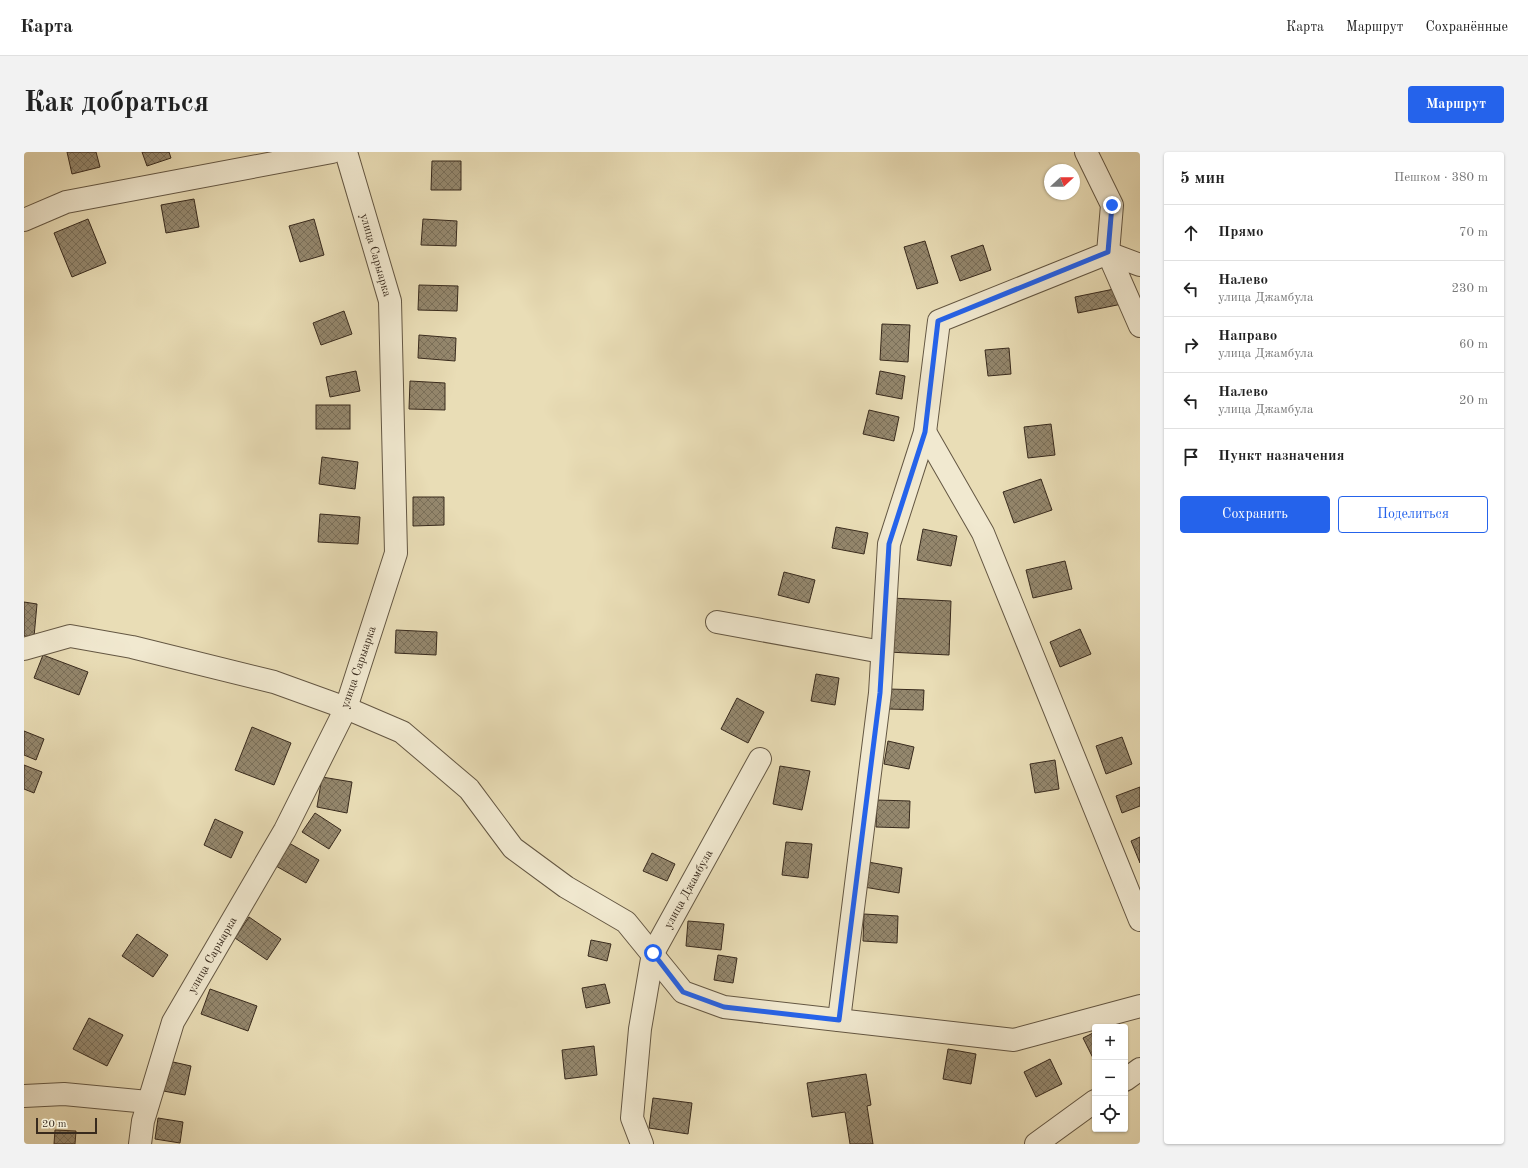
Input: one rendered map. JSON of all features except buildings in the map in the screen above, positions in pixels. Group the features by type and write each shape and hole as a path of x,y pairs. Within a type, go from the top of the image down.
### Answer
{"street":[{"path":"24,220 66,202 332,152"},
{"name":"улица Сарыарка","path":"140,1144 143,1120 173,1022 285,830 346,708 396,553 390,301 346,152"},
{"path":"1086,152 1112,205 1108,252 1140,326"},
{"path":"839,1020 880,693 889,544 925,432 938,321 1108,252 1140,266"},
{"path":"925,432 982,533 1140,920"},
{"path":"717,622 882,652"},
{"path":"24,649 70,636 132,648 274,682 346,708 402,732 469,790 513,848 566,887 626,922 653,953 683,992 724,1007 1014,1040 1140,1006"},
{"name":"улица Джамбула","path":"642,1144 632,1118 640,1028 653,953 760,760"},
{"path":"1128,1078 1140,1069"},
{"path":"24,1096 64,1094 148,1102"},
{"path":"1036,1144 1092,1103"}],"route":[{"path":"653,953 683,992 724,1007 839,1020 880,693 889,544 925,432 938,321 1108,252 1112,205"}]}
